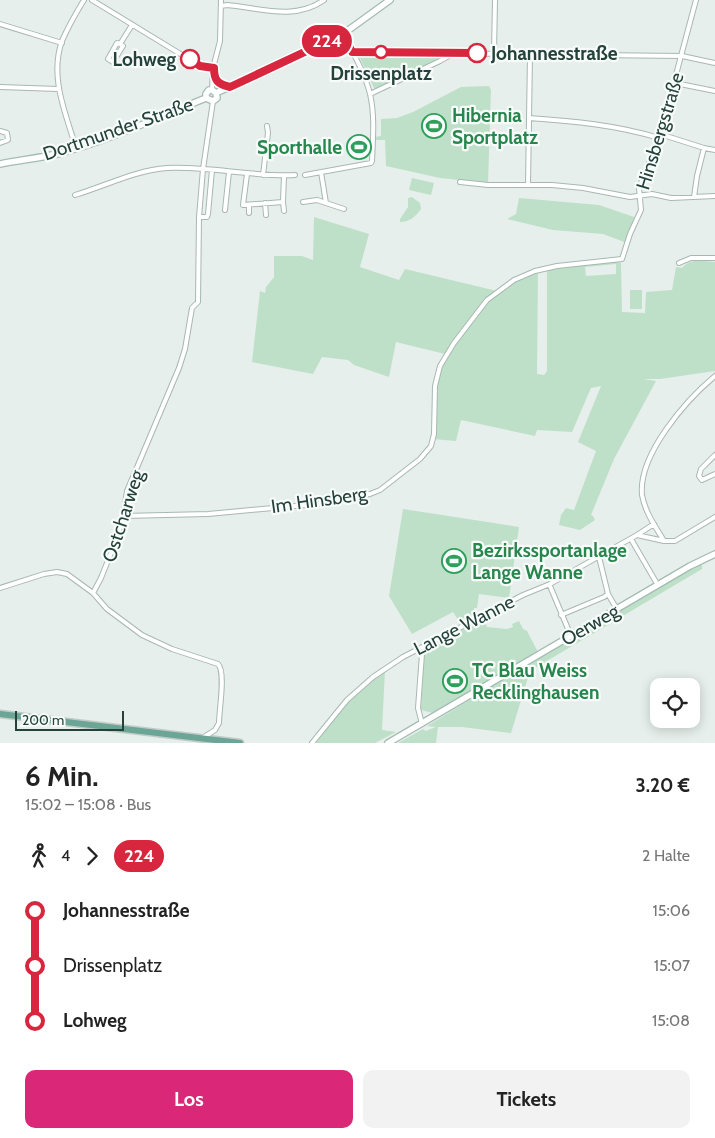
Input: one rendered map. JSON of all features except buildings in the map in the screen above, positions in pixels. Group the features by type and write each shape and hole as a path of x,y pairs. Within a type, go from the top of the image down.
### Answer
{"main road":[{"name":"Dortmunder Straße","path":"209,100 206,92 230,87 343,34 390,0"},
{"name":"Dortmunder Straße","path":"0,164 42,157 76,148 217,98 214,91"},
{"name":"Oerweg","path":"388,743 690,566 715,554"},
{"path":"0,714 240,743"}],"street":[{"path":"76,148 58,88 58,66 62,43 71,22 84,0"},
{"path":"92,0 200,66 214,68"},
{"path":"214,91 214,68 220,41 221,0"},
{"path":"221,6 227,5 277,13 299,10 324,0"},
{"path":"494,53 495,0"},
{"name":"Hinsbergstraße","path":"622,259 630,234 641,210 639,188 659,136 675,83 696,0"},
{"path":"0,24 62,43"},
{"path":"120,44 123,46 113,62 108,59 117,43 120,44 132,25"},
{"path":"305,174 371,164 372,111 370,94 343,34"},
{"path":"352,52 682,56 715,63"},
{"path":"370,94 440,62 454,53"},
{"path":"528,185 530,54"},
{"path":"214,78 221,85 230,87"},
{"path":"675,83 715,91"},
{"path":"0,87 58,88"},
{"name":"Ostcharweg","path":"93,593 112,553 123,516 125,497 179,368 185,349 192,308 198,302 199,217 209,100"},
{"path":"528,118 600,124 715,150"},
{"path":"263,175 268,133 267,126"},
{"path":"0,131 7,133 8,140 0,143"},
{"path":"694,197 704,148"},
{"path":"74,194 147,171 166,168 203,169 263,175 295,175"},
{"path":"199,217 208,216 212,170"},
{"path":"225,210 229,172"},
{"path":"321,172 326,203"},
{"path":"247,174 243,204 283,202"},
{"path":"284,176 284,211"},
{"path":"460,182 488,185 583,188 630,197 652,194 671,198 715,196"},
{"path":"303,202 317,200 344,209"},
{"path":"266,203 266,215"},
{"path":"248,205 249,213"},
{"path":"679,262 691,258 715,258"},
{"name":"Im Hinsberg","path":"123,516 208,514 317,504 370,494 380,490 420,459 431,446 434,434 435,386 440,366 454,343 487,300 514,280 535,271 557,266 622,259"},
{"path":"664,541 646,509 643,497 642,487 646,466 672,420 702,387 715,376"},
{"path":"715,455 701,469 699,476 702,480 715,474"},
{"path":"637,535 664,541 675,541 715,517"},
{"name":"Lange Wanne","path":"312,743 347,700 373,677 402,657 523,595 550,584 654,524"},
{"path":"631,539 656,582"},
{"path":"598,557 608,594 615,606"},
{"path":"0,588 57,572 72,577 133,629 149,639 172,650 215,662 220,666 222,677 218,723 215,730 203,739"},
{"path":"550,586 571,636"},
{"path":"561,615 608,594"},
{"path":"420,648 422,654 418,708 422,724"}],"green space":[{"path":"383,54 438,55 440,58 375,90 359,56 382,56"},
{"name":"Hibernia Sportplatz","path":"489,86 491,90 488,183 440,178 386,166 385,140 376,140 375,137 381,136 381,119 397,118 413,112 461,87"},
{"path":"412,178 434,183 431,195 409,190"},
{"path":"412,197 420,203 421,209 412,218 400,222 408,207 408,198"},
{"path":"519,198 599,205 637,218 627,243 603,234 553,230 507,219 516,214"},
{"path":"314,217 369,234 360,267 399,280 405,269 497,291 514,280 538,271 537,374 544,375 547,371 547,268 616,261 621,263 622,312 645,313 646,292 672,290 676,267 682,268 689,263 697,261 715,262 715,371 660,379 643,379 656,381 614,459 591,515 595,520 580,530 559,525 561,515 566,508 574,510 596,451 578,442 601,386 591,388 572,432 537,430 535,436 461,420 456,441 433,439 435,386 445,354 396,342 389,377 354,365 348,360 322,357 313,374 252,362 260,291 265,293 266,287 274,277 274,256 302,256 313,260","holes":["616,264 616,274 586,276 585,267"]},
{"path":"630,290 642,290 642,309 630,309"},
{"name":"Bezirkssportanlage Lange Wanne","path":"403,509 519,527 509,598 479,594 477,608 474,608 477,615 460,623 453,612 412,634 389,596"},
{"path":"702,561 702,569 530,671 511,733 462,727 438,727 436,743 398,743 423,729 426,731 436,727 427,726 572,637"},
{"name":"TC Blau Weiss Recklinghausen","path":"483,619 487,627 507,629 513,627 512,624 519,621 523,629 527,631 538,652 433,713 421,710 426,648"},
{"path":"385,670 382,730 396,732 375,743 314,743 346,704"}],"bus line":[{"name":"224","path":"190,59 200,66 214,68 214,78 221,85 230,87 343,34 352,52 477,53"}],"place":[{"name":"Drissenplatz","path":"381,52"},
{"name":"Johannesstraße","path":"477,53"},
{"name":"Lohweg","path":"190,59"},
{"name":"Hibernia Sportplatz","path":"434,126"},
{"name":"Sporthalle","path":"359,147"},
{"name":"Bezirkssportanlage Lange Wanne","path":"454,561"},
{"name":"TC Blau Weiss Recklinghausen","path":"455,681"}]}
